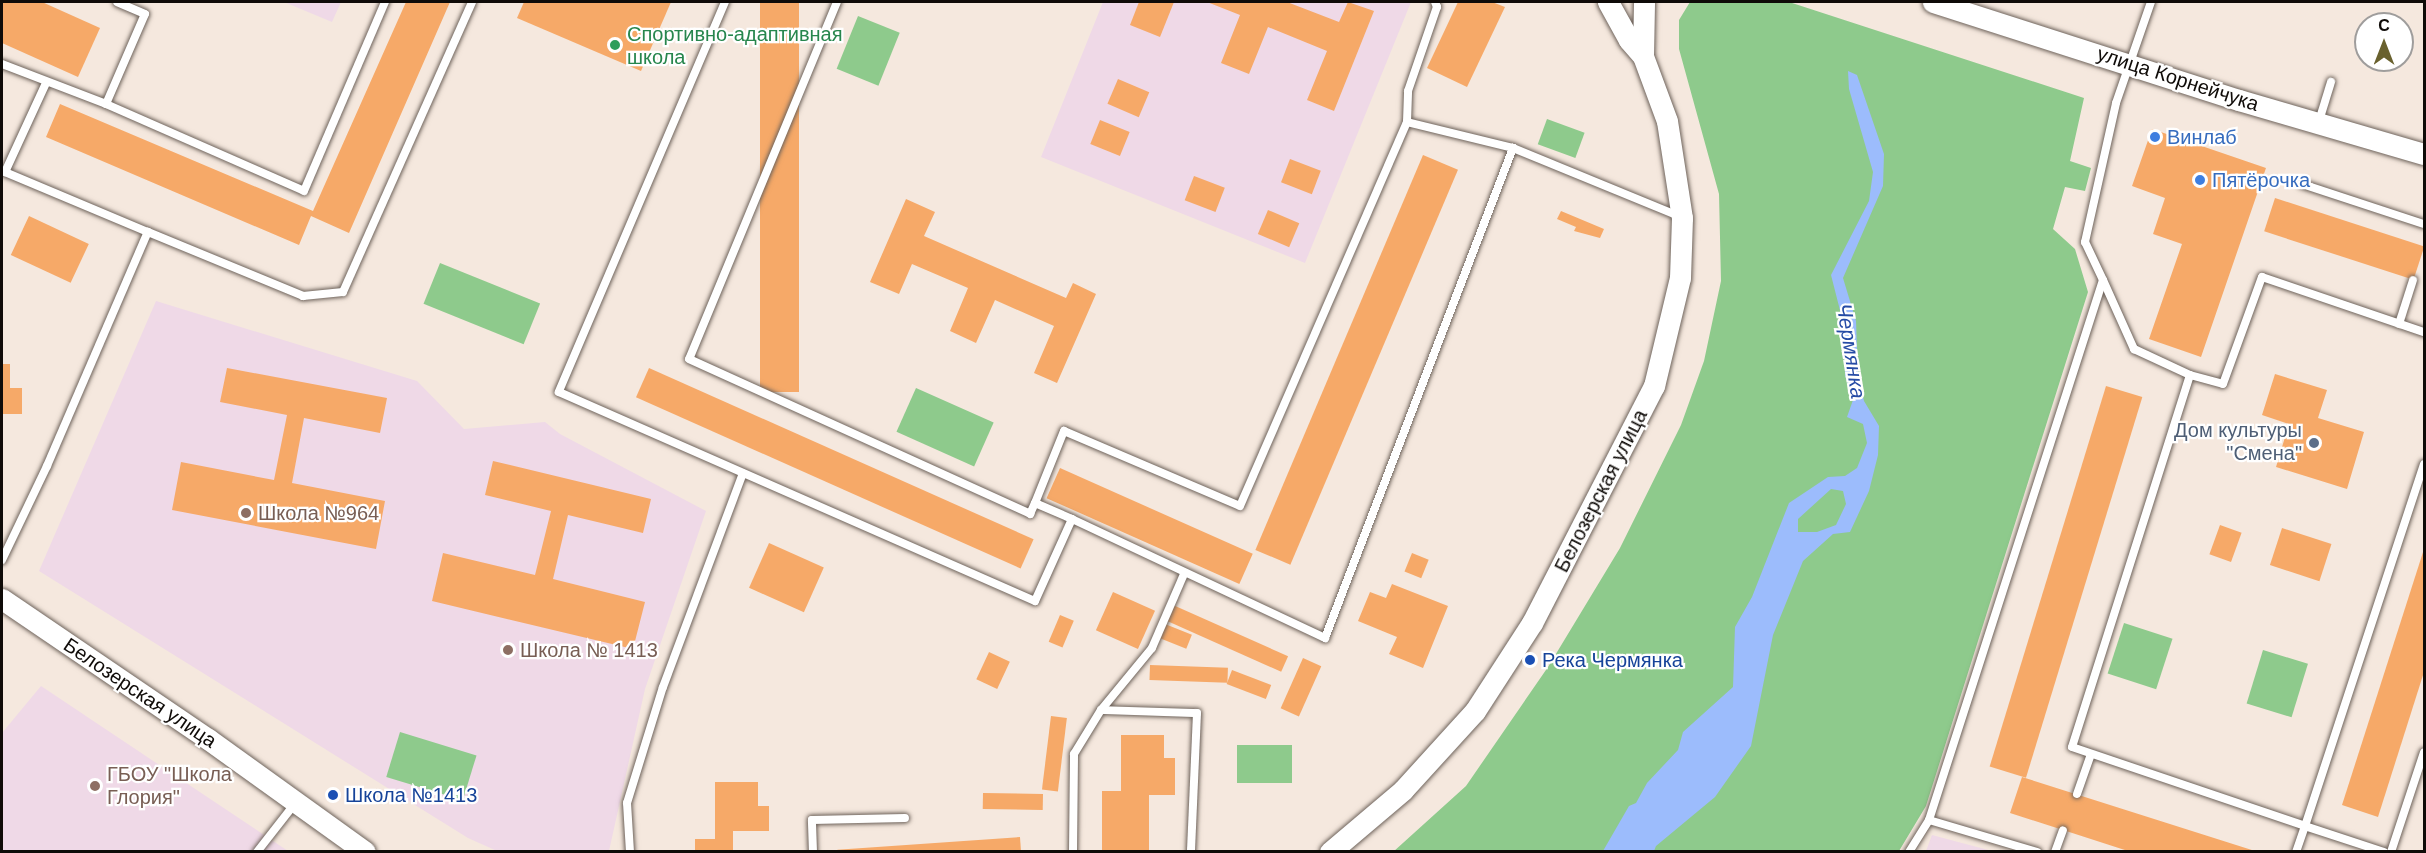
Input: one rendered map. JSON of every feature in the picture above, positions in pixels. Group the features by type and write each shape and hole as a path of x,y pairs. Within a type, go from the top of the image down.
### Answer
{"street":[{"name":"Белозерская улица","path":"1330,852 1403,790 1475,711 1532,623 1654,386 1680,278 1682,218 1667,121 1643,56 1629,40 1608,2"},
{"name":"улица Корнейчука","path":"1933,2 2424,154"},
{"name":"Белозерская улица","path":"1643,56 1646,5"},
{"name":"Белозерская улица","path":"2,599 365,852"}],"lane":[{"path":"106,104 145,14 117,2"},
{"path":"2,64 46,83 106,104 304,191 385,2"},
{"path":"46,83 5,172 303,296 343,292 472,2"},
{"path":"725,2 559,392 1035,601 1072,519"},
{"path":"837,2 689,359 1030,514 1064,431 1240,506 1407,122 1408,92 1437,7 1435,2"},
{"path":"2151,2 2128,64 2085,242 2134,349 2190,375 2223,384 2262,277 2424,332"},
{"path":"2318,122 2331,82"},
{"path":"1407,122 1513,148 1682,218"},
{"path":"1035,503 1325,638 1513,148"},
{"path":"2302,184 2424,224"},
{"path":"2,560 47,466 148,232"},
{"path":"1908,852 1929,820 2103,280"},
{"path":"2399,324 2413,280"},
{"path":"2190,375 2072,747 2384,852"},
{"path":"2296,852 2424,464"},
{"path":"630,852 627,803 663,687 743,473"},
{"path":"1073,852 1074,754 1101,710 1152,648 1184,574"},
{"path":"1101,710 1197,713 1191,852"},
{"path":"2391,852 2424,752"},
{"path":"2077,794 2091,754"},
{"path":"257,852 296,802"},
{"path":"813,852 812,820 905,818"},
{"path":"1929,820 2037,852"},
{"path":"2055,852 2063,830"}],"shaded area":[{"path":"284,2 341,2 332,22"},
{"path":"1103,2 1411,2 1305,263 1041,157"},
{"path":"156,301 417,381 464,429 545,422 560,434 706,511 645,689 609,851 497,851 468,838 39,571"},
{"name":"ГБОУ \"Школа Глория\"","path":"41,686 288,851 2,852 2,733"},
{"path":"1932,835 1992,851 1926,851"}],"green space":[{"path":"1690,2 1789,2 2084,98 2070,161 2091,168 2085,191 2065,187 2053,229 2075,249 2088,292 1926,806 1899,851 1393,852 1466,786 1548,667 1620,548 1681,425 1704,361 1721,281 1719,194 1679,49 1679,20"},
{"path":"858,16 900,33 878,86 837,69"},
{"path":"1547,119 1585,133 1575,158 1538,144"},
{"path":"440,263 540,303 524,344 424,304"},
{"path":"916,388 994,423 974,466 896,432"},
{"path":"2124,623 2173,639 2156,689 2108,673"},
{"path":"2263,650 2308,664 2292,717 2247,704"},
{"path":"400,732 477,755 463,800 386,777"},
{"path":"1237,745 1292,745 1292,783 1237,783"}],"water":[{"name":"Чермянка","path":"1848,71 1857,75 1884,154 1883,186 1843,278 1856,321 1858,376 1864,401 1879,426 1878,455 1869,491 1850,532 1833,534 1803,561 1773,635 1751,746 1715,797 1656,846 1654,851 1603,851 1629,806 1636,803 1647,783 1678,750 1683,732 1733,687 1735,627 1752,597 1789,503 1828,477 1845,476 1857,468 1867,443 1863,424 1847,417 1853,400 1845,375 1844,326 1831,275 1869,201 1873,172 1849,89","holes":["1831,489 1843,491 1846,504 1836,525 1817,532 1798,532 1798,519"]}],"building":[{"path":"2,2 42,2 100,28 78,77 2,43"},
{"path":"406,2 450,2 349,233 311,216 299,245 46,137 60,104 313,211"},
{"name":"Спортивно-адаптивная школа","path":"524,2 671,2 641,71 517,18"},
{"path":"760,2 799,2 799,392 760,392"},
{"path":"1139,2 1174,2 1160,37 1130,25"},
{"path":"1207,2 1287,2 1339,22 1348,2 1374,11 1334,111 1307,100 1327,51 1268,27 1249,74 1221,63 1240,15"},
{"path":"1458,2 1492,2 1505,7 1467,87 1427,68"},
{"path":"1118,79 1149,92 1139,117 1107,104"},
{"path":"1100,120 1130,132 1120,156 1090,144"},
{"path":"2152,129 2266,168 2201,357 2149,339 2182,244 2153,234 2165,198 2132,186"},
{"path":"1423,155 1458,170 1290,565 1255,550"},
{"path":"1290,159 1321,171 1312,194 1281,182"},
{"path":"1194,176 1225,188 1215,212 1185,200"},
{"path":"2275,198 2424,246 2414,280 2264,231"},
{"path":"906,199 935,212 924,236 1066,298 1073,283 1096,294 1057,383 1034,373 1054,326 995,300 976,343 950,331 968,288 912,264 899,294 870,282"},
{"path":"1268,210 1299,223 1289,247 1258,234"},
{"path":"1561,211 1604,229 1600,238 1574,231 1576,227 1557,219"},
{"path":"29,216 89,244 71,283 11,255"},
{"path":"2,364 10,364 10,388 22,388 22,414 2,414"},
{"path":"227,368 387,398 380,433 304,418 292,483 385,501 376,549 172,510 181,462 274,480 287,415 220,402"},
{"path":"649,368 1034,539 1021,568 636,397"},
{"path":"2275,374 2327,390 2318,418 2364,432 2347,489 2276,467 2289,424 2262,415"},
{"path":"2106,386 2142,397 2026,778 1990,767"},
{"path":"493,461 651,499 643,533 568,515 553,579 645,602 633,649 432,601 443,553 535,575 551,511 485,495"},
{"path":"1060,468 1253,554 1239,584 1047,498"},
{"path":"2220,525 2242,533 2231,562 2209,554"},
{"path":"2282,528 2331,544 2319,581 2270,565"},
{"path":"769,543 824,567 804,612 749,588"},
{"path":"2424,549 2424,672 2378,817 2342,805"},
{"path":"1412,553 1429,560 1421,578 1405,572"},
{"path":"1392,584 1448,606 1423,668 1389,654 1397,637 1358,621 1370,592 1386,598"},
{"path":"1113,592 1155,611 1138,649 1096,630"},
{"path":"1173,605 1288,656 1281,672 1166,621"},
{"path":"1060,615 1074,621 1062,648 1049,642"},
{"path":"1165,624 1192,635 1186,649 1159,638"},
{"path":"989,652 1010,662 997,689 976,679"},
{"path":"1303,658 1321,666 1299,716 1281,708"},
{"path":"1150,665 1228,668 1227,683 1149,680"},
{"path":"1232,670 1271,685 1266,699 1227,684"},
{"path":"1051,716 1067,718 1058,791 1042,789"},
{"path":"1121,735 1164,735 1164,758 1175,758 1175,795 1149,795 1149,852 1102,852 1102,791 1121,791"},
{"path":"2022,777 2255,852 2131,852 2010,813"},
{"path":"715,782 758,782 758,806 769,806 769,831 733,831 733,852 695,852 695,839 715,839"},
{"path":"983,793 1043,794 1043,810 983,809"},
{"path":"1020,837 1021,852 838,852 837,850"}],"place":[{"name":"Спортивно-адаптивная школа","path":"615,45"},
{"name":"Винлаб","path":"2155,137"},
{"name":"Пятёрочка","path":"2200,180"},
{"name":"Дом культуры \"Смена\"","path":"2314,443"},
{"name":"Школа №964","path":"246,513"},
{"name":"Школа № 1413","path":"508,650"},
{"name":"Река Чермянка","path":"1530,660"},
{"name":"ГБОУ \"Школа Глория\"","path":"95,786"},
{"name":"Школа №1413","path":"333,795"}]}
